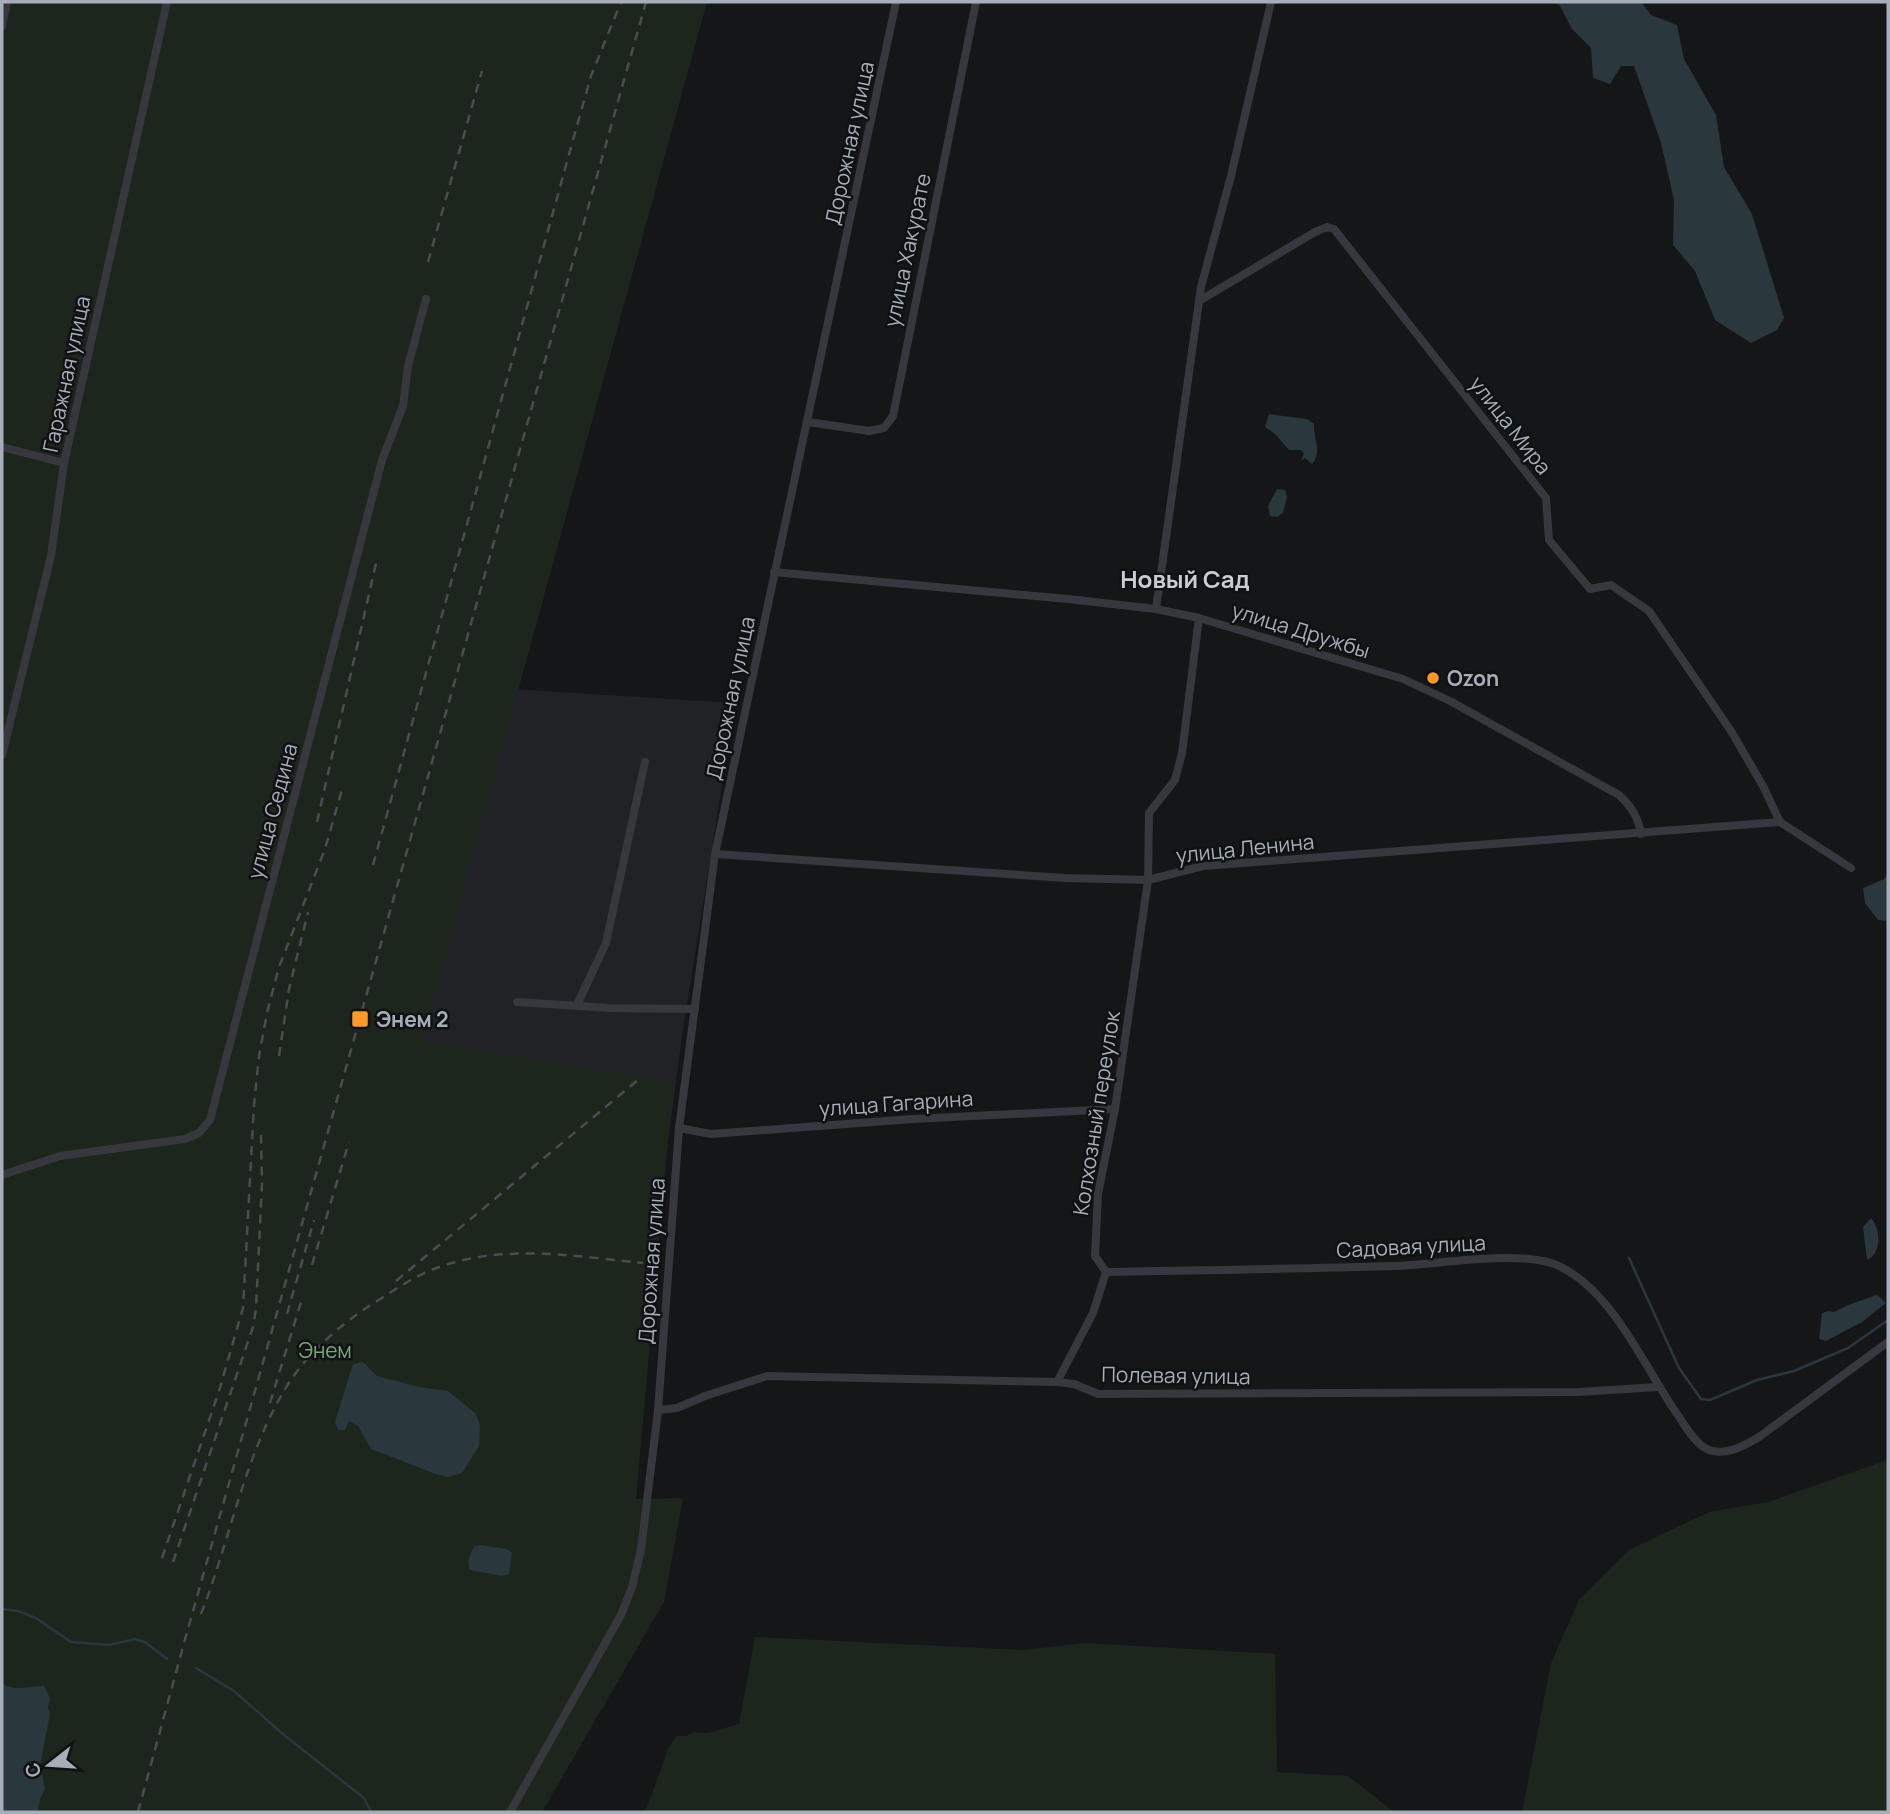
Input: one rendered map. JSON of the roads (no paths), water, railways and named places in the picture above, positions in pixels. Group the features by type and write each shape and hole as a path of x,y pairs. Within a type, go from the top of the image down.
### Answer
{"street":[{"path":"2,26 7,2"},
{"name":"Гаражная улица","path":"2,755 51,556 64,463 167,2"},
{"name":"Дорожная улица","path":"510,1812 621,1615 632,1587 641,1550 658,1410 679,1128 715,854 897,2"},
{"name":"улица Хакурате","path":"808,422 869,431 884,428 893,416 976,2"},
{"path":"1156,609 1199,301 1271,2"},
{"name":"улица Мира","path":"1199,301 1315,232 1327,227 1334,229 1546,498 1549,540 1590,589 1611,585 1648,611 1731,731 1780,822 1851,868"},
{"name":"улица Седина","path":"2,1175 60,1156 185,1139 199,1133 210,1120 382,460 403,406 408,366 426,299"},
{"path":"2,447 64,463"},
{"name":"улица Дружбы","path":"774,572 1156,609 1199,618 1403,679 1450,701 1619,795 1631,806 1638,818 1641,834"},
{"path":"1148,880 1149,813 1175,780 1182,753 1199,618"},
{"path":"577,1005 606,943 645,762"},
{"name":"улица Ленина","path":"715,854 1065,878 1148,880 1203,866 1780,822"},
{"name":"Колхозный переулок","path":"1105,1272 1095,1256 1098,1194 1115,1109 1148,880"},
{"path":"517,1002 610,1008 695,1009"},
{"name":"улица Гагарина","path":"679,1128 711,1134 913,1119 1115,1109"},
{"name":"Садовая улица","path":"1105,1272 1396,1266 1523,1257 1558,1265 1586,1282 1620,1325 1687,1428 1705,1448 1721,1451 1738,1449 1759,1437 1888,1342"},
{"path":"1057,1382 1093,1312 1105,1272"},
{"name":"Полевая улица","path":"658,1410 677,1408 767,1376 1057,1382 1074,1384 1098,1394 1578,1392 1658,1387"}],"waterway":[{"path":"1629,1258 1679,1368 1701,1399 1710,1400 1757,1380 1794,1371 1848,1348 1888,1320"},
{"path":"2,1609 18,1611 36,1618 71,1642 109,1645 135,1639 145,1642 167,1659"},
{"path":"196,1668 234,1691 284,1735 364,1798 371,1812"}],"railway":[{"path":"373,865 591,76 621,2"},
{"path":"138,1812 646,2"},
{"path":"428,262 482,71"},
{"path":"317,822 377,559"},
{"path":"162,1558 219,1391 243,1308 254,1105 267,1013 279,967 325,849 343,786"},
{"path":"279,1056 289,989 308,912"},
{"path":"396,1281 638,1080"},
{"path":"173,1562 253,1327 262,1184 261,1135"},
{"path":"312,1265 349,1142"},
{"path":"287,1314 314,1220"},
{"path":"201,1614 246,1476 268,1422 298,1370 344,1325 409,1281 459,1261 485,1256 538,1254 643,1263"},
{"path":"270,1403 301,1302"}],"place":[{"name":"Ozon","path":"1433,678"},
{"name":"Энем 2","path":"360,1019"}],"district":[{"name":"Новый Сад","path":"1185,578"}],"park label":[{"name":"Энем","path":"325,1350"}]}
